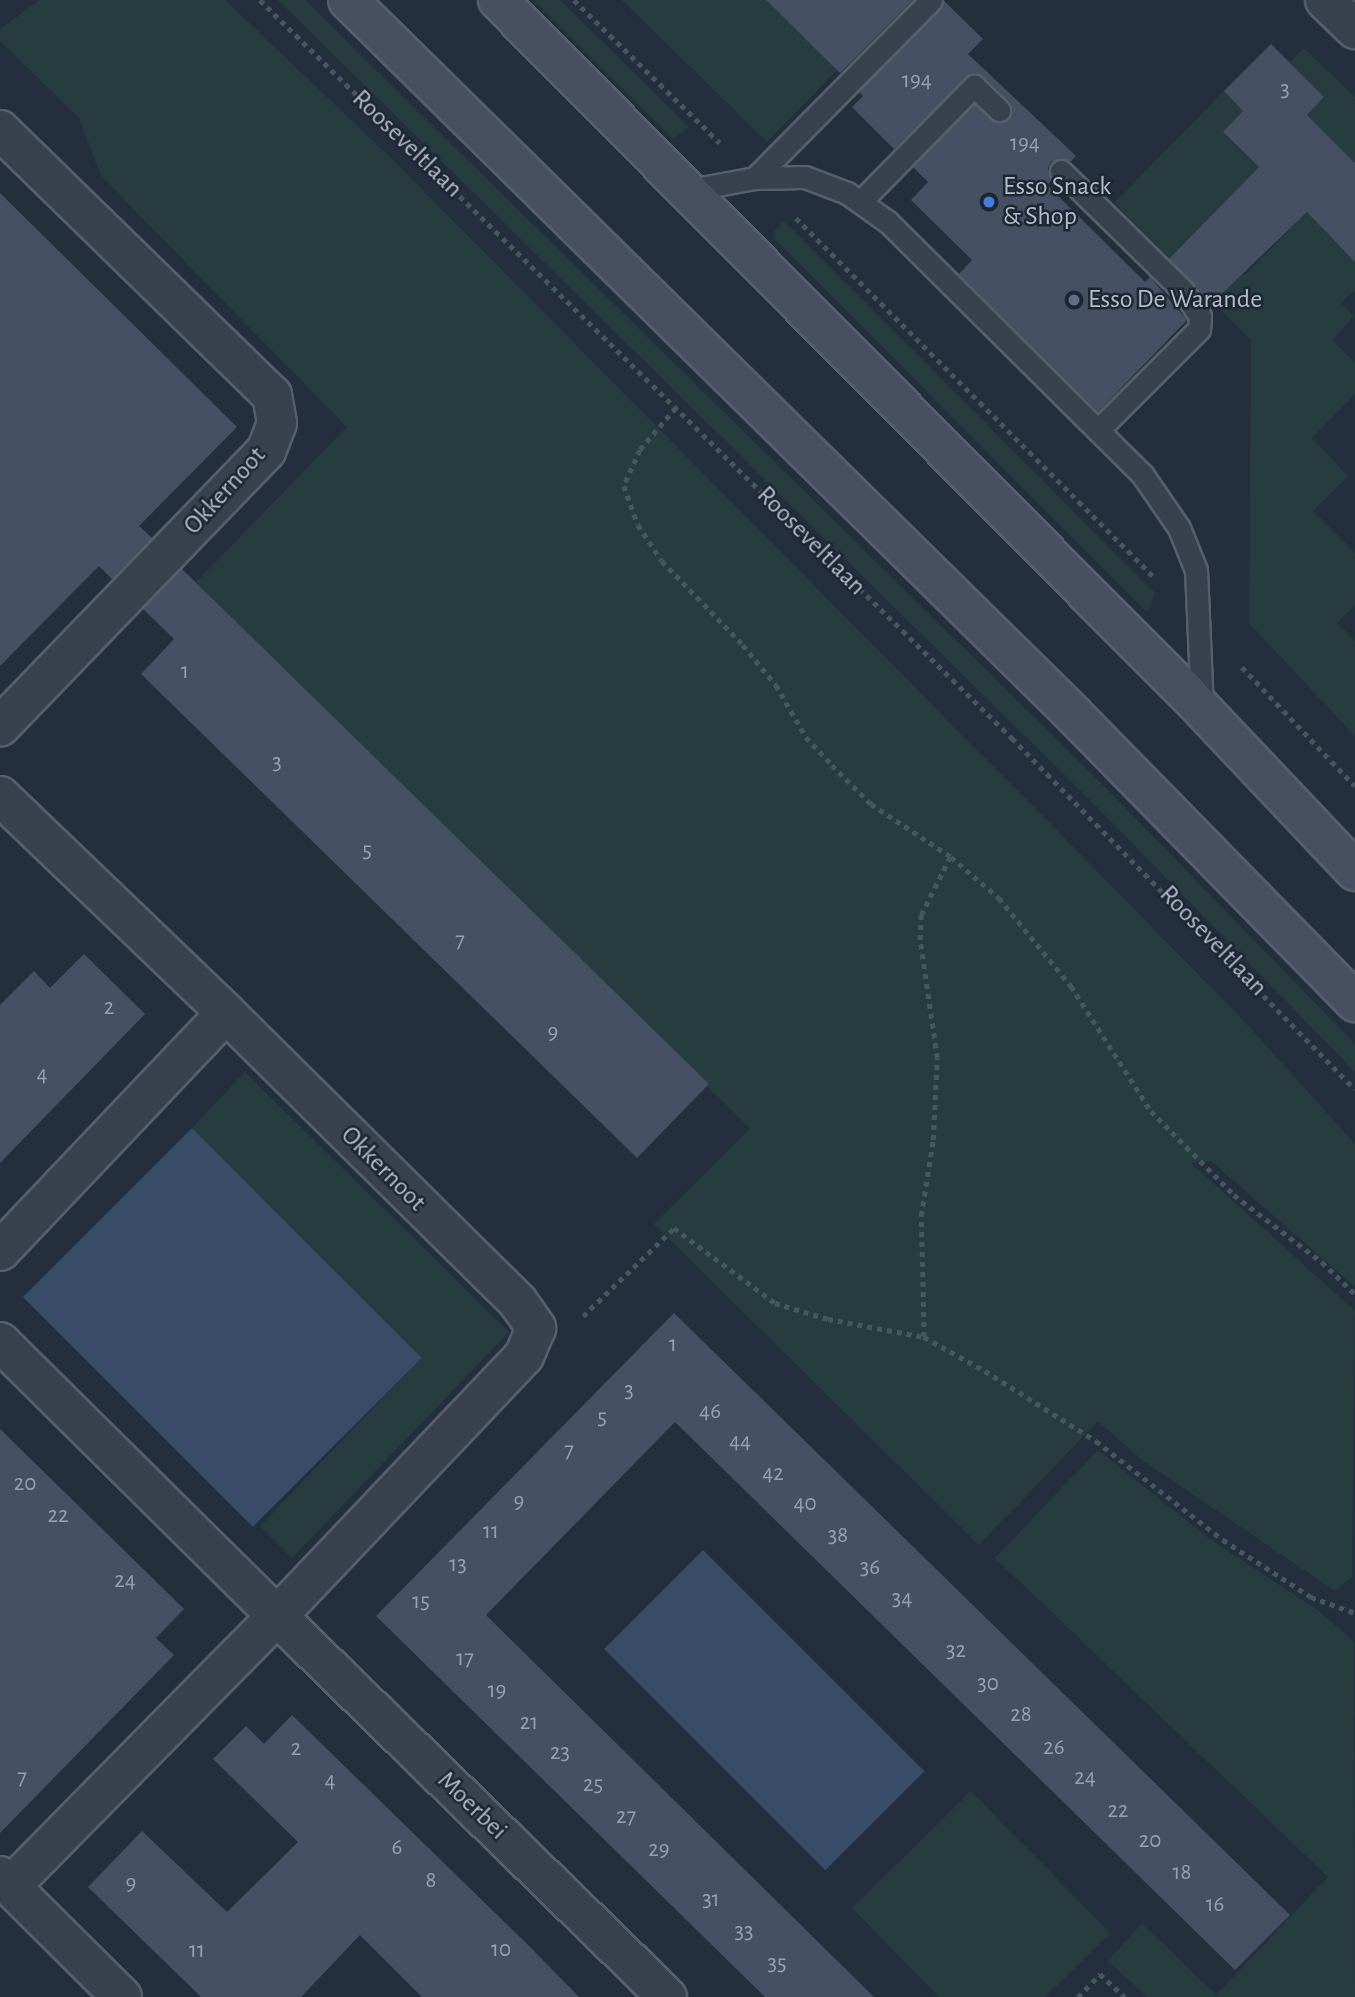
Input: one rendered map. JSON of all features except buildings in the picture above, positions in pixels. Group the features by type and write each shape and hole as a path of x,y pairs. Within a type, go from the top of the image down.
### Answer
{"main road":[{"path":"348,0 1074,715 1355,1002"},
{"path":"498,0 690,190 1202,709 1355,871"}],"street":[{"path":"1325,0 1355,29"},
{"name":"Okkernoot","path":"0,130 272,395 277,424 266,451 0,726"},
{"name":"Okkernoot","path":"0,796 226,1013 519,1303 536,1328"},
{"path":"0,1251 226,1013"},
{"path":"122,1997 6,1881 277,1616 524,1356 536,1328"},
{"path":"0,1342 277,1616"},
{"name":"Moerbei","path":"277,1616 667,1997"}],"lane":[{"path":"755,177 931,0"},
{"path":"860,202 974,86 999,110"},
{"path":"1061,171 1183,291 1200,316 1199,329 1098,430"},
{"path":"690,190 755,177 805,177 860,202 888,222 1142,474 1179,528 1196,570 1202,709"}],"path":[{"name":"Rooseveltlaan","path":"260,0 1178,905 1355,1089"},
{"path":"574,0 755,177 1200,623 1355,786"},
{"path":"676,408 639,450 624,486 638,525 662,561 751,655 806,737 832,765 871,804 951,857 999,898 1071,986 1151,1111 1234,1195 1322,1262 1355,1294"},
{"path":"924,1337 922,1216 933,1140 937,1058 920,940 921,915 951,857"},
{"path":"536,1328 568,1331 674,1228 775,1303 828,1319 924,1337 1096,1441 1223,1540 1311,1597 1355,1613"},
{"path":"1078,1997 1100,1974 1125,1997"}],"green space":[{"path":"40,0 225,0 390,157 1082,856 1243,1020 1355,1144 1355,1287 1211,1161 1191,1163 1355,1311 1352,1577 1335,1591 1142,1460 1098,1421 979,1545 654,1224 750,1129 196,582 347,427 101,176 79,118 0,41 0,29"},
{"path":"278,0 305,0 1110,792 1355,1044 1355,1072 1096,806"},
{"path":"533,0 560,0 689,127 673,139"},
{"path":"622,0 767,0 838,69 767,142"},
{"path":"1304,48 1355,97 1355,163 1307,115 1324,97 1290,62"},
{"path":"1224,91 1243,111 1223,133 1259,167 1199,229 1245,275 1307,212 1344,251 1355,241 1355,290 1341,303 1354,316 1332,340 1355,363 1355,394 1312,438 1348,476 1313,511 1355,553 1355,605 1337,623 1355,641 1355,736 1249,623 1251,340 1114,203"},
{"path":"784,221 1155,593 1150,609 1145,610 775,239 774,232"},
{"path":"245,1072 509,1332 292,1558 260,1526 422,1357 192,1128"},
{"path":"1098,1450 1210,1539 1319,1611 1354,1642 1355,1997 1147,1997 1108,1961 1142,1923 1216,1995 1328,1877 995,1558"},
{"path":"971,1791 1110,1933 1045,1997 939,1997 852,1908"}],"water":[{"path":"192,1128 422,1358 253,1527 23,1297"},
{"path":"703,1550 924,1771 825,1870 604,1649"}],"place":[{"name":"Esso Snack & Shop","path":"989,202"},
{"name":"Esso De Warande","path":"1074,300"}]}
